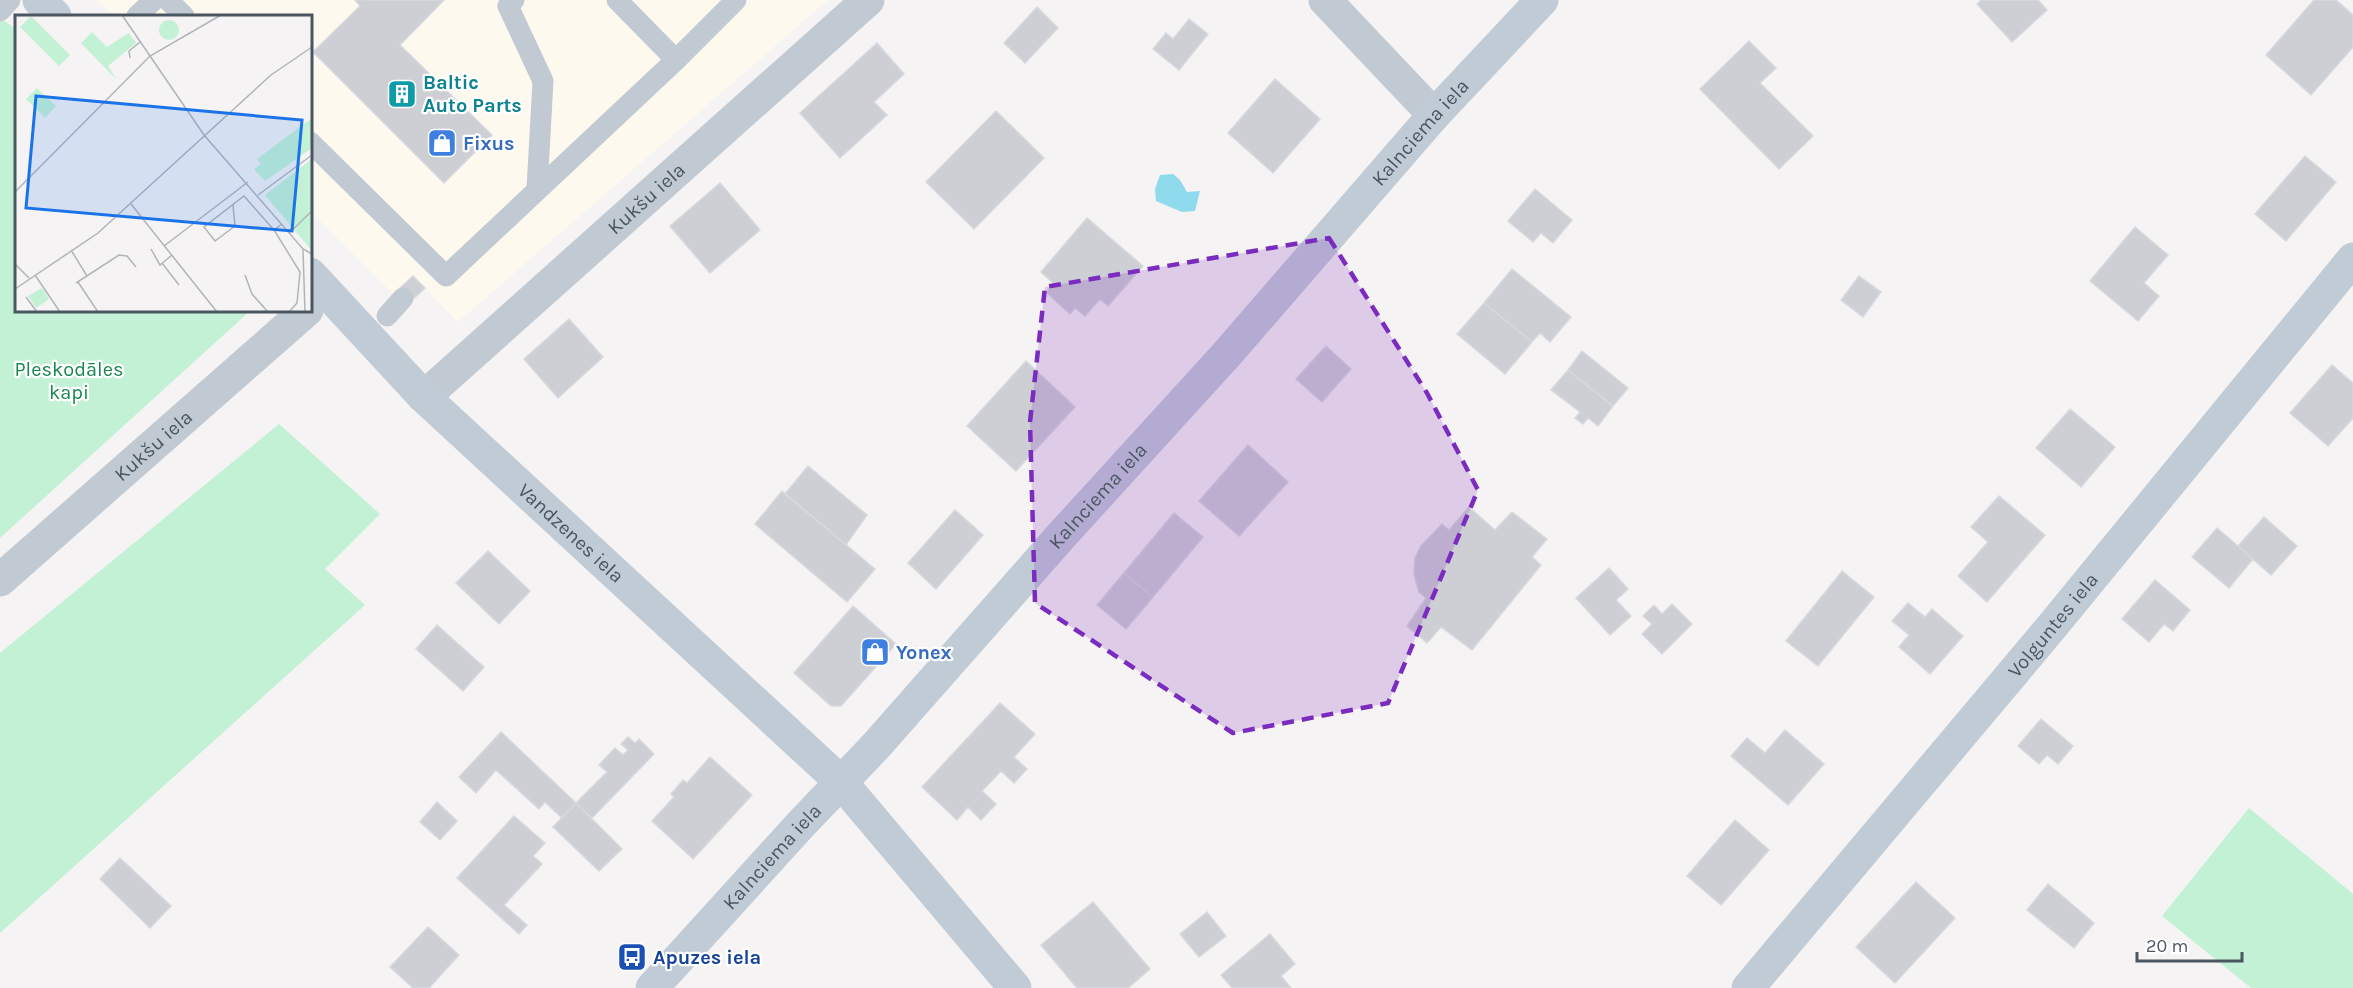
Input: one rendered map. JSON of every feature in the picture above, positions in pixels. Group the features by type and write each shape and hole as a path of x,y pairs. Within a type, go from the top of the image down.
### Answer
{"street":[{"path":"39,0 54,15"},
{"name":"Kukšu iela","path":"424,397 868,0"},
{"path":"1325,0 1434,114"},
{"name":"Kalnciema iela","path":"652,988 874,748 1061,536 1241,338 1434,114 1542,0"},
{"name":"Volguntes iela","path":"1748,988 2049,630 2353,259"},
{"name":"Vandzenes iela","path":"314,296 842,782"},
{"name":"Kukšu iela","path":"0,580 296,312"},
{"path":"842,782 1014,988"}],"lane":[{"path":"0,11 10,0"},
{"path":"138,15 154,0"},
{"path":"168,0 183,15"},
{"path":"514,0 507,6 543,81 537,189"},
{"path":"617,0 676,60"},
{"path":"312,144 446,276 676,60 729,2"},
{"path":"387,316 403,298"}],"highlighted area":[{"path":"1329,238 1427,393 1478,490 1388,703 1233,733 1035,603 1030,422 1045,287"}],"shaded area":[{"path":"97,0 828,0 458,322 413,276 394,295 312,213 312,15 113,15"}],"green space":[{"name":"Pleskodāles kapi","path":"0,18 15,28 15,312 249,312 0,538"},
{"path":"279,424 380,514 325,569 365,605 0,933 0,653"},
{"path":"2249,808 2353,894 2353,988 2251,988 2162,916"}],"water":[{"path":"1173,174 1180,180 1187,192 1200,191 1195,211 1182,212 1156,201 1155,189 1160,175"}],"building":[{"name":"Baltic Auto Parts","path":"355,0 444,0 400,45 492,135 444,183 313,52 360,6"},
{"path":"1981,0 2038,0 2047,10 2012,42 1977,4"},
{"path":"2314,0 2336,0 2353,15 2353,47 2311,95 2266,55"},
{"path":"1037,7 1058,28 1025,63 1004,43"},
{"path":"1189,19 1208,34 1179,70 1153,49 1166,33 1173,39"},
{"path":"1749,41 1776,68 1760,83 1813,136 1779,169 1700,89"},
{"path":"877,43 904,74 874,102 887,115 840,158 800,113"},
{"path":"1275,79 1320,119 1273,173 1228,133"},
{"path":"996,111 1044,158 974,229 926,182"},
{"path":"2305,156 2336,182 2286,241 2255,214"},
{"path":"720,183 760,230 710,273 670,226"},
{"path":"1535,189 1572,220 1553,243 1541,233 1533,242 1508,221"},
{"path":"1087,218 1143,266 1108,306 1100,299 1085,316 1075,308 1070,314 1046,292 1054,284 1041,272"},
{"path":"2135,227 2168,255 2144,283 2159,296 2138,321 2090,281"},
{"path":"1512,269 1571,317 1550,342 1540,333 1532,342 1484,303"},
{"path":"413,276 425,288 412,300 400,288"},
{"path":"1859,276 1881,292 1863,317 1841,300"},
{"path":"1484,303 1532,342 1505,374 1457,334"},
{"path":"569,319 603,357 558,398 524,359"},
{"path":"1326,346 1351,369 1322,402 1296,379"},
{"path":"1582,351 1628,388 1613,406 1568,370"},
{"path":"1026,361 1075,407 1016,471 967,426"},
{"path":"2332,365 2353,383 2353,418 2328,446 2290,413"},
{"path":"1568,370 1613,406 1598,426 1588,418 1583,424 1575,418 1580,412 1551,390"},
{"path":"2070,409 2115,447 2081,487 2036,448"},
{"path":"1248,445 1288,482 1239,536 1199,501"},
{"path":"808,466 867,515 846,545 785,494"},
{"path":"782,491 875,569 847,602 755,524"},
{"path":"1999,496 2045,535 1987,602 1958,576 1988,542 1971,527"},
{"path":"1469,507 1495,530 1512,512 1547,539 1532,557 1541,565 1472,650 1441,627 1427,643 1407,626 1426,598 1419,592 1414,574 1415,558 1421,546 1442,524 1449,530"},
{"path":"955,510 983,535 936,589 908,563"},
{"path":"1174,513 1203,537 1153,597 1124,573"},
{"path":"2264,517 2297,546 2271,575 2238,546"},
{"path":"2217,528 2253,559 2229,588 2192,557"},
{"path":"488,551 530,591 499,624 456,583"},
{"path":"1609,568 1628,589 1616,600 1631,616 1610,635 1576,598"},
{"path":"1842,571 1874,597 1818,666 1786,641"},
{"path":"1124,573 1153,597 1126,629 1097,605"},
{"path":"2155,580 2190,610 2173,631 2164,624 2149,642 2122,619"},
{"path":"1908,603 1925,617 1932,609 1963,636 1930,674 1899,647 1909,635 1892,621"},
{"path":"1672,604 1692,624 1662,654 1642,634 1652,624 1643,616 1654,605 1662,614"},
{"path":"853,606 896,644 841,706 831,706 794,673"},
{"path":"437,625 484,667 463,691 416,649"},
{"path":"1000,703 1035,734 1014,757 1027,769 1014,783 1001,771 982,791 996,804 981,820 968,807 957,820 922,787"},
{"path":"2041,719 2073,746 2058,764 2047,755 2039,764 2018,746"},
{"path":"1785,730 1824,764 1788,805 1731,756 1747,738 1765,753"},
{"path":"501,732 576,803 562,818 545,802 539,809 496,770 476,793 459,777"},
{"path":"628,737 635,743 639,739 654,754 592,818 576,803 607,772 599,765 615,748 623,755 628,750 621,744"},
{"path":"710,757 752,795 693,859 652,821 674,797 671,794 683,780 687,783"},
{"path":"437,802 457,821 440,840 420,822"},
{"path":"576,803 622,849 599,871 553,827"},
{"path":"514,816 545,843 533,856 542,864 504,905 527,925 519,934 457,878"},
{"path":"1735,820 1769,850 1721,905 1687,876"},
{"path":"120,858 171,906 150,928 100,879"},
{"path":"1916,882 1955,918 1895,983 1856,947"},
{"path":"2048,884 2094,923 2074,948 2027,910"},
{"path":"1093,902 1150,969 1128,988 1077,988 1041,945"},
{"path":"1207,912 1226,936 1199,957 1180,934"},
{"path":"428,927 459,955 429,988 413,988 390,967"},
{"path":"1270,934 1295,964 1281,976 1291,988 1232,988 1221,975"}],"place":[{"name":"Baltic Auto Parts","path":"402,94"},
{"name":"Fixus","path":"442,143"},
{"name":"Yonex","path":"875,652"},
{"name":"Apuzes iela","path":"632,957"}]}
